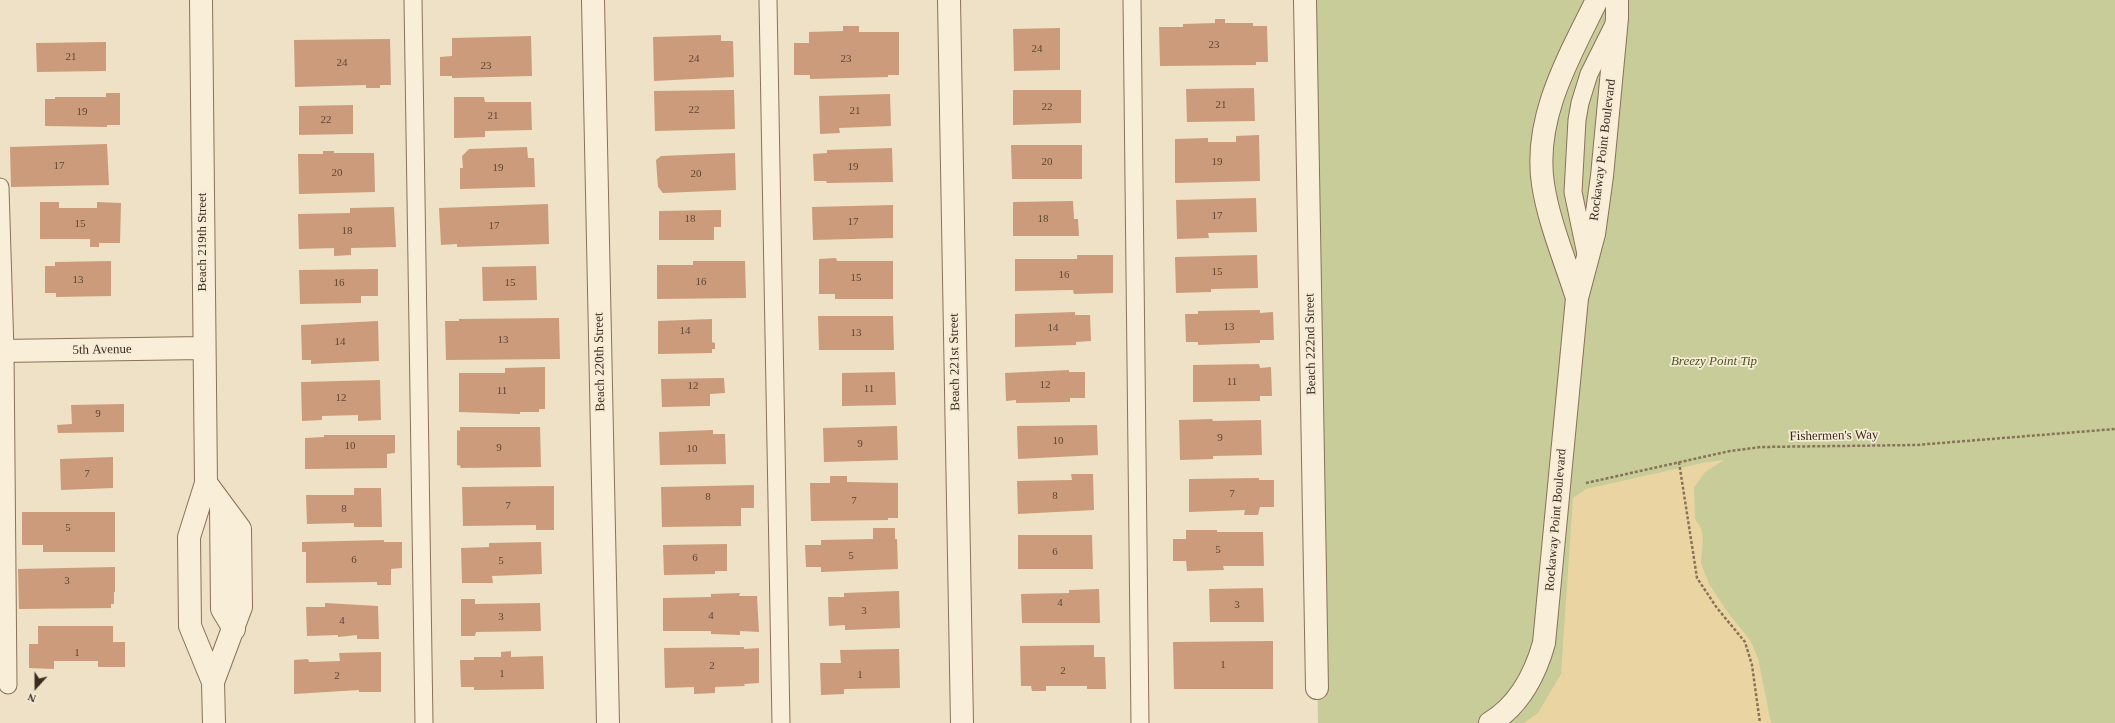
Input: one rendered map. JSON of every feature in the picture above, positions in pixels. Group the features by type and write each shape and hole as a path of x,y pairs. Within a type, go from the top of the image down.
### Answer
{"street":[{"name":"Beach 219th Street","path":"201,0 203,348 206,483 189,536 190,626 213,682 214,723"},
{"name":"Beach 220th Street","path":"593,0 608,723"},
{"name":"Beach 221st Street","path":"949,0 962,723"},
{"name":"Beach 222nd Street","path":"1305,0 1317,688"},
{"name":"Rockaway Point Boulevard","path":"1577,298 1550,216 1543,184 1542,152 1545,129 1563,67 1597,0"},
{"name":"Rockaway Point Boulevard","path":"1490,723 1510,706 1523,692 1538,663 1544,643 1577,298 1594,234 1606,149 1617,9"},
{"name":"5th Avenue","path":"2,351 203,348"},
{"name":"Beach 219th Street","path":"206,483 240,529 242,607 213,682"}],"lane":[{"path":"413,0 424,723"},
{"path":"768,0 780,723"},
{"path":"1132,0 1140,723"},
{"path":"1587,259 1573,192 1580,103 1589,74 1617,9"},
{"path":"0,187 3,532 8,685"}],"path":[{"name":"Fishermen's Way","path":"1558,490 1678,462 1761,446 1916,445 2115,429"},
{"path":"1678,462 1697,578 1717,608 1745,642 1752,665 1760,723"}],"green space":[{"name":"Breezy Point Tip","path":"1308,0 2115,0 2115,723 1318,723"}],"sand":[{"path":"1724,460 1705,472 1694,488 1695,519 1701,528 1703,538 1701,563 1709,584 1726,610 1750,640 1758,658 1771,723 1524,723 1538,713 1561,674 1573,498 1586,489 1702,463"}],"building":[{"path":"1215,19 1225,19 1225,23 1253,23 1253,26 1267,26 1268,62 1256,62 1256,65 1160,66 1159,27 1183,27 1183,24 1215,23"},
{"path":"843,26 859,26 859,32 899,32 899,75 888,75 888,77 810,79 810,75 794,75 794,43 809,43 809,32 843,31"},
{"path":"1060,28 1060,70 1014,71 1013,29"},
{"path":"721,35 721,41 733,41 734,77 654,81 653,37"},
{"path":"531,36 532,76 452,78 452,76 440,76 440,57 452,56 452,38"},
{"path":"390,39 391,85 380,85 380,88 366,88 366,85 295,87 294,40"},
{"path":"106,42 106,71 37,72 36,43"},
{"path":"1254,88 1255,121 1187,122 1186,89"},
{"path":"734,90 735,129 655,131 654,91"},
{"path":"1013,90 1081,90 1081,123 1013,125"},
{"path":"106,93 120,93 120,125 107,125 107,127 45,126 45,99 55,99 55,97 106,97"},
{"path":"890,94 891,126 839,128 840,133 820,134 819,96"},
{"path":"454,97 484,97 485,102 531,102 532,130 485,131 485,137 454,138"},
{"path":"353,105 353,134 299,135 299,106"},
{"path":"1259,135 1260,181 1175,183 1175,139 1208,138 1208,142 1236,142 1236,136"},
{"path":"107,144 109,185 11,187 10,147"},
{"path":"1011,145 1082,145 1082,179 1012,179"},
{"path":"527,147 528,158 534,158 535,187 460,189 460,168 463,168 462,156 469,149"},
{"path":"892,148 893,182 827,183 826,181 814,181 813,154 827,153 827,150"},
{"path":"323,151 334,151 334,153 374,153 375,192 299,194 298,154 323,154"},
{"path":"735,153 736,190 663,193 658,187 656,160 661,156"},
{"path":"1256,198 1257,232 1208,233 1209,238 1177,239 1176,200"},
{"path":"1073,201 1074,219 1078,219 1079,236 1013,236 1013,202"},
{"path":"40,202 59,202 59,208 97,208 97,202 121,203 120,243 99,243 99,247 90,247 90,239 40,239"},
{"path":"548,204 549,244 457,247 457,244 441,245 439,208"},
{"path":"893,205 893,238 813,240 812,207"},
{"path":"394,207 396,247 351,248 351,255 334,256 334,248 299,249 298,214 350,213 350,208"},
{"path":"721,210 721,227 714,227 714,240 659,240 659,211"},
{"path":"1077,255 1113,255 1113,293 1074,294 1073,290 1015,291 1015,259 1077,259"},
{"path":"1257,255 1258,288 1211,289 1211,292 1176,293 1175,257"},
{"path":"836,258 837,261 893,261 893,299 835,299 835,294 819,294 819,259"},
{"path":"111,261 111,296 56,297 56,293 45,293 45,266 55,266 55,262"},
{"path":"693,261 745,261 746,298 657,299 657,265 693,265"},
{"path":"536,266 537,300 483,301 482,267"},
{"path":"378,269 378,296 361,296 361,303 300,304 299,270"},
{"path":"1260,310 1260,313 1273,312 1274,340 1260,340 1260,343 1198,345 1198,342 1186,342 1185,314 1198,314 1198,311"},
{"path":"1075,312 1075,315 1090,315 1091,341 1076,342 1076,345 1015,347 1015,314"},
{"path":"818,316 893,316 894,350 819,350"},
{"path":"559,318 560,359 446,360 445,321 459,321 459,319"},
{"path":"712,319 712,342 715,343 715,349 712,349 712,353 658,354 658,321"},
{"path":"378,321 379,361 311,364 311,360 302,360 301,325"},
{"path":"1259,364 1260,368 1271,367 1272,396 1260,396 1260,401 1193,402 1193,365"},
{"path":"545,367 545,409 539,409 539,412 520,412 520,414 459,412 459,373 505,373 505,368"},
{"path":"1069,370 1069,372 1085,372 1085,398 1070,398 1070,402 1016,403 1016,400 1006,401 1005,373"},
{"path":"895,372 896,405 842,406 842,373"},
{"path":"724,378 725,393 710,394 710,406 662,407 661,379"},
{"path":"380,380 381,420 358,421 358,415 322,416 322,420 302,421 301,382"},
{"path":"124,404 124,432 58,433 57,425 72,424 71,405"},
{"path":"1212,419 1213,421 1261,420 1262,455 1213,456 1213,459 1180,460 1179,420"},
{"path":"1097,425 1098,455 1018,459 1017,426"},
{"path":"897,426 898,460 824,462 823,428"},
{"path":"460,427 540,427 541,467 460,468 461,466 457,465 457,430 460,431"},
{"path":"713,430 713,434 725,434 726,464 660,465 659,432"},
{"path":"324,435 395,435 395,453 387,454 387,468 305,469 305,438 324,437"},
{"path":"113,457 113,488 61,490 60,459"},
{"path":"1071,474 1093,474 1094,510 1018,514 1017,481 1072,480"},
{"path":"830,476 847,476 847,482 898,483 898,518 888,518 888,520 811,521 810,483 830,483"},
{"path":"1259,478 1259,480 1274,480 1274,507 1260,507 1258,515 1244,515 1245,510 1189,512 1189,479"},
{"path":"754,485 754,508 741,508 741,526 662,527 661,487"},
{"path":"554,486 554,530 536,530 536,525 463,526 462,487"},
{"path":"354,488 381,488 382,527 354,527 354,523 307,524 306,495 354,495"},
{"path":"22,512 115,512 115,552 43,552 43,545 22,545"},
{"path":"873,528 895,528 898,569 821,572 821,567 806,567 805,545 821,545 821,540 873,539"},
{"path":"1186,530 1263,532 1264,566 1223,566 1224,570 1187,571 1186,561 1173,561 1173,539 1186,539"},
{"path":"1018,535 1092,535 1093,569 1018,569"},
{"path":"384,540 384,542 402,542 402,568 391,569 391,585 377,585 377,582 306,583 306,552 302,552 302,542"},
{"path":"541,542 542,574 492,576 493,583 462,583 461,548 489,547 489,543"},
{"path":"727,544 727,571 715,571 715,574 664,575 663,545"},
{"path":"115,567 114,604 111,604 111,608 19,609 18,569"},
{"path":"1263,588 1264,622 1210,622 1209,589"},
{"path":"1099,589 1100,623 1022,623 1021,594 1069,593 1069,590"},
{"path":"899,591 900,628 845,630 845,625 829,626 828,597 844,597 844,593"},
{"path":"740,593 739,596 757,596 759,632 740,631 740,635 711,634 711,631 663,631 663,598 711,597 711,594"},
{"path":"461,599 475,599 475,604 540,603 541,631 476,632 475,636 461,636"},
{"path":"325,603 378,606 379,639 357,639 357,635 338,637 338,635 307,636 306,607 325,607"},
{"path":"38,626 113,626 113,642 125,642 125,667 98,667 98,661 54,661 54,669 29,668 29,644 38,644"},
{"path":"1273,641 1273,689 1174,689 1173,642"},
{"path":"1094,645 1094,657 1105,657 1106,689 1087,689 1087,686 1046,686 1046,691 1032,691 1031,686 1021,686 1020,646"},
{"path":"744,647 744,649 759,648 759,683 744,684 745,686 715,687 715,693 694,694 694,687 665,688 664,648"},
{"path":"899,649 900,688 844,689 844,694 821,695 820,663 841,663 840,650"},
{"path":"511,651 511,657 543,656 544,689 474,690 474,687 461,687 460,660 474,660 474,657 501,657 501,652"},
{"path":"381,652 381,692 359,692 359,690 294,694 294,660 308,659 309,662 340,661 339,653"}]}
